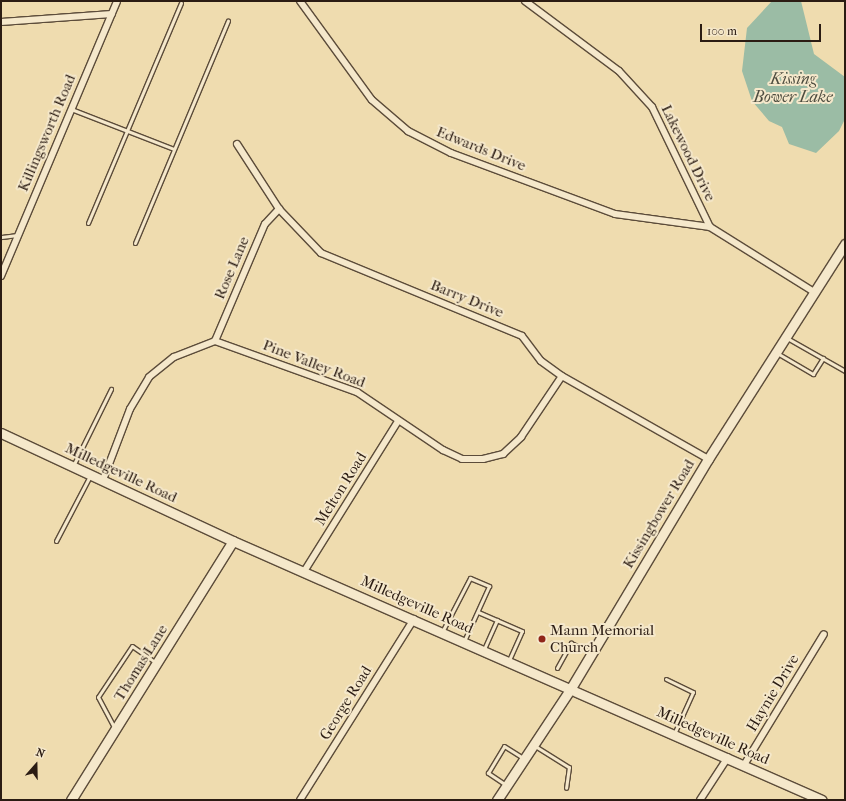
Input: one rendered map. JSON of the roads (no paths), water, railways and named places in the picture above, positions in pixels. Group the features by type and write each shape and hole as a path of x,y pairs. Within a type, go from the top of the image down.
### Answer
{"street":[{"name":"Killingsworth Road","path":"1,276 117,1"},
{"name":"Edwards Drive","path":"300,1 372,100 408,131 451,153 615,214 710,227"},
{"name":"Lakewood Drive","path":"525,1 619,71 652,107 710,227"},
{"path":"1,22 112,14"},
{"name":"Barry Drive","path":"237,144 279,209 321,253 522,336 542,361 562,376 708,459"},
{"name":"Rose Lane","path":"215,341 265,224 279,209"},
{"path":"710,227 814,292"},
{"name":"Kissingbower Road","path":"497,800 571,688 708,459 845,244"},
{"path":"103,480 130,409 149,377 174,357 215,341"},
{"name":"Pine Valley Road","path":"215,341 357,392 443,450 462,459 483,459 503,454 521,437 562,376"},
{"name":"Melton Road","path":"305,570 398,421"},
{"name":"Milledgeville Road","path":"1,433 233,541 305,570 822,800"},
{"name":"Thomas Lane","path":"71,800 233,541"},
{"name":"George Road","path":"300,800 414,619"},
{"name":"Haynie Drive","path":"744,765 824,634"},
{"path":"700,800 728,757"}],"lane":[{"path":"88,223 181,3"},
{"path":"135,243 228,22"},
{"path":"71,109 174,149"},
{"path":"1,237 18,235"},
{"path":"786,337 845,371"},
{"path":"776,352 813,374 823,358"},
{"path":"73,466 111,389"},
{"path":"56,541 91,474"},
{"path":"442,632 470,578 489,586 464,641"},
{"path":"478,612 522,631 509,661"},
{"path":"484,650 497,620"},
{"path":"557,668 571,643 592,653"},
{"path":"116,730 98,697 132,646 157,664"},
{"path":"666,679 693,692 674,734"},
{"path":"534,745 569,767 566,788"},
{"path":"507,785 488,773 504,746 524,759"}],"water":[{"name":"Kissing Bower Lake","path":"772,1 801,1 814,54 845,77 845,119 839,131 816,153 789,144 782,127 769,121 752,101 742,71 747,28"}],"place":[{"name":"Mann Memorial Church","path":"542,639"}]}
